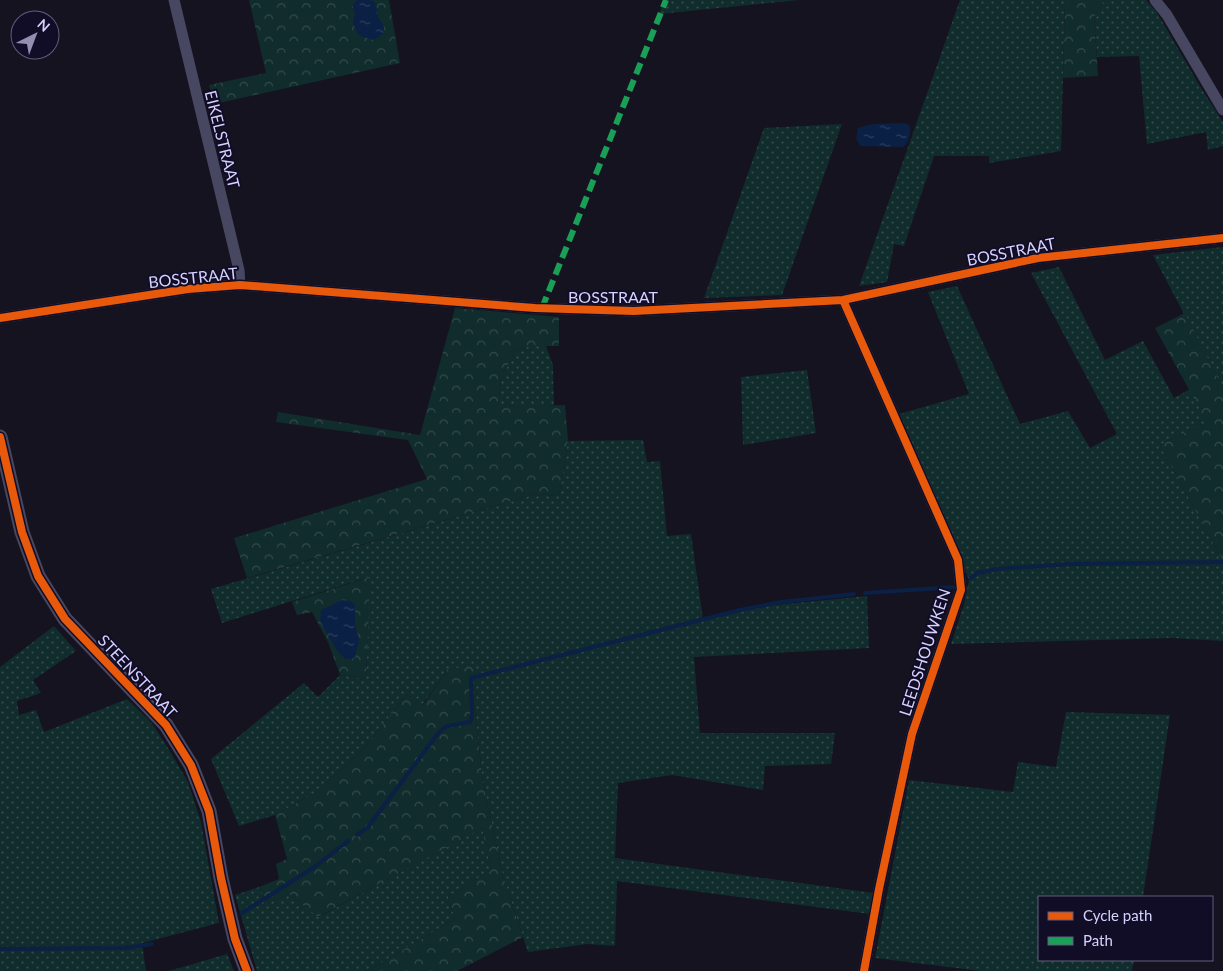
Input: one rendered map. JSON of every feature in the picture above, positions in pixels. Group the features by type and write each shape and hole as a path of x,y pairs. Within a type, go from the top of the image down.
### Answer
{"street":[{"name":"EIKELSTRAAT","path":"174,0 240,285"},
{"path":"1155,0 1167,15 1223,110"},
{"name":"BOSSTRAAT","path":"0,318 188,289 240,285 535,308 634,311 843,300 1038,258 1223,238"},
{"name":"LEEDSHOUWKEN","path":"843,300 958,560 961,590 912,734 864,971"},
{"name":"STEENSTRAAT","path":"0,437 22,532 38,576 65,619 166,725 191,766 209,811 233,930 247,971"}],"green space":[{"path":"249,0 389,0 400,63 214,104 209,85 266,73"},
{"path":"664,0 799,0 659,14"},
{"path":"960,0 1065,0 1061,151 989,163 989,156 934,156 904,246 894,244 887,282 859,286"},
{"path":"1065,0 1104,0 1094,17 1098,76 1063,78"},
{"path":"1104,0 1146,0 1156,11 1223,122 1223,146 1208,150 1206,132 1147,144 1139,56 1097,57 1094,17"},
{"path":"842,124 782,295 704,298 764,128"},
{"path":"1223,247 1223,388 1153,255"},
{"path":"1059,267 1105,360 1143,341 1174,398 1190,389 1208,422 1160,445 1223,561 1223,641 1172,638 951,644 964,604 969,580 899,414 969,394 928,292 957,286 1020,424 1068,411 1090,448 1117,434 1031,273"},
{"path":"455,308 559,317 559,346 530,346 515,351 501,378 498,407 565,405 568,441 559,496 535,494 247,578 234,538 427,479 408,440 276,422 278,412 420,435"},
{"path":"1185,313 1223,388 1223,561 1160,445 1207,422 1155,328"},
{"path":"530,346 546,346 553,365 554,406 498,407 501,378 515,351"},
{"path":"807,370 816,433 743,445 741,377"},
{"path":"643,440 647,462 660,461 667,536 691,534 703,619 754,607 867,596 869,648 694,657 700,733 835,733 831,764 765,766 763,790 672,775 618,783 615,858 874,893 870,914 617,881 615,946 587,944 528,952 503,876 483,782 471,678 448,669 422,705 407,694 363,750 315,793 275,815 239,826 211,759 304,683 318,697 340,675 366,679 369,577 222,623 211,589 535,494 559,496 568,441"},
{"path":"370,577 366,679 340,675 328,642 312,612 297,615 292,602"},
{"path":"54,626 76,651 33,680 41,693 17,701 19,715 36,710 44,732 127,699 151,722 168,748 188,782 201,822 219,923 142,943 146,971 0,971 0,667"},
{"path":"475,666 474,678 471,679 483,782 503,876 523,937 457,971 368,971 455,919 448,897 491,870 482,828 318,917 289,894 268,903 259,887 279,879 276,864 287,859 275,815 315,793 363,750 408,693 423,705 448,669"},
{"path":"1066,712 1170,715 1143,896 1038,896 1038,961 1134,961 1132,971 981,971 875,958 909,780 1013,792 1018,762 1056,767"},
{"path":"482,827 491,870 448,897 455,919 368,971 257,971 235,895 259,887 268,903 289,894 319,917"},
{"path":"227,954 234,971 169,971"}],"water":[{"path":"357,0 375,2 378,16 384,27 383,33 373,40 360,36 356,31 353,22 355,13 352,5"},
{"path":"905,123 910,126 910,132 908,140 903,147 861,146 856,139 858,128 873,124"},
{"path":"342,600 351,601 355,605 355,624 359,640 355,657 352,659 345,659 336,649 320,621 321,610"}],"waterway":[{"path":"971,578 977,573 998,569 1070,564 1223,562"},
{"path":"865,593 956,587"},
{"path":"357,835 368,827 439,732 447,726 470,722 472,716 471,678 740,610 781,602 854,594"},
{"path":"242,913 313,868 348,841"},
{"path":"0,949 126,948 152,944"}],"marked path":[{"path":"542,308 666,0"}],"cycle path":[{"path":"0,318 188,289 240,285 535,308 634,311 843,300 1038,258 1223,238"},
{"path":"843,300 958,560 961,590 912,734 879,889 864,971"},
{"path":"0,437 22,532 38,576 65,619 166,725 191,765 209,811 221,878 235,939 247,971"}]}
